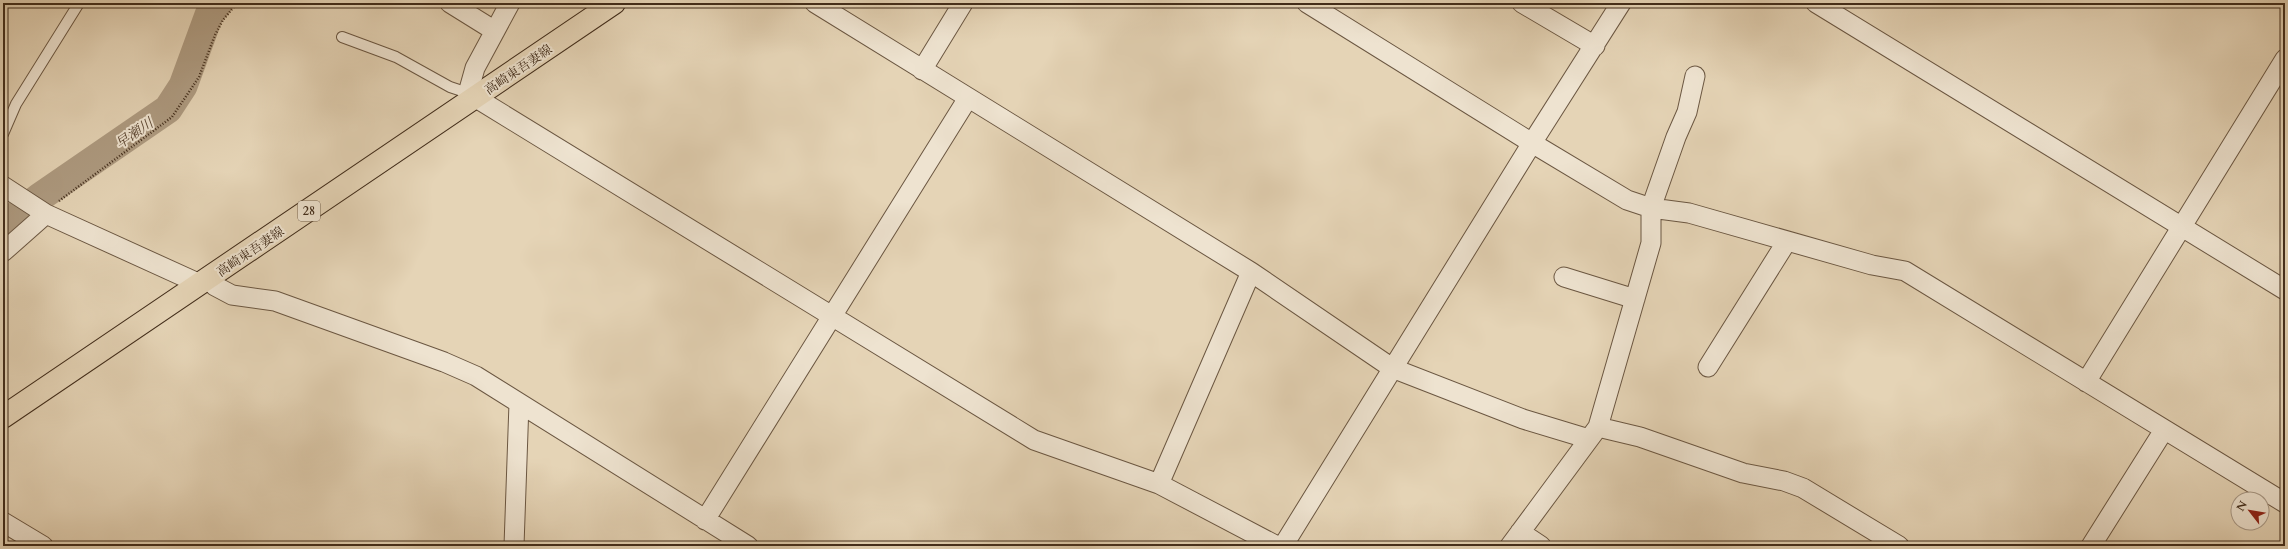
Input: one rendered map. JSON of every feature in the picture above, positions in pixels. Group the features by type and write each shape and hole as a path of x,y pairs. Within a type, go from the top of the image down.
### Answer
{"main road":[{"name":"高崎東吾妻線","path":"3,417 204,282 472,95 614,3"}],"street":[{"path":"450,3 495,31"},
{"path":"510,3 475,68 472,95 1034,440 1159,484 1277,546"},
{"path":"815,3 1251,272 1392,368 1523,419 1593,433 1640,436 1743,473 1784,482 1803,488 1899,546"},
{"path":"922,70 963,3"},
{"path":"1307,3 1532,143 1627,200 1651,208 1689,213 1872,265 1905,271 2285,503"},
{"path":"1522,3 1595,46"},
{"path":"1283,546 1532,143 1621,3"},
{"path":"1816,3 2285,290"},
{"path":"2086,382 2285,58"},
{"path":"1541,546 1515,539 1593,433 1651,243 1651,208 1676,137 1687,112 1695,76"},
{"path":"706,520 831,316 968,98"},
{"path":"9,190 232,295 275,301 444,362 476,376 748,546"},
{"path":"3,252 48,208"},
{"path":"1708,367 1787,241"},
{"path":"1159,484 1251,272"},
{"path":"1564,276 1635,299"},
{"path":"514,546 519,403"},
{"path":"2091,546 2164,430"},
{"path":"3,522 43,546"}],"lane":[{"path":"3,134 19,98 79,3"},
{"path":"342,37 396,57 450,87 472,95"}],"path":[{"path":"48,208 172,117 199,77 215,35 223,20 238,3"}],"waterway":[{"name":"早瀬川","path":"3,226 40,197 168,109 183,86 209,15 219,3"}]}
